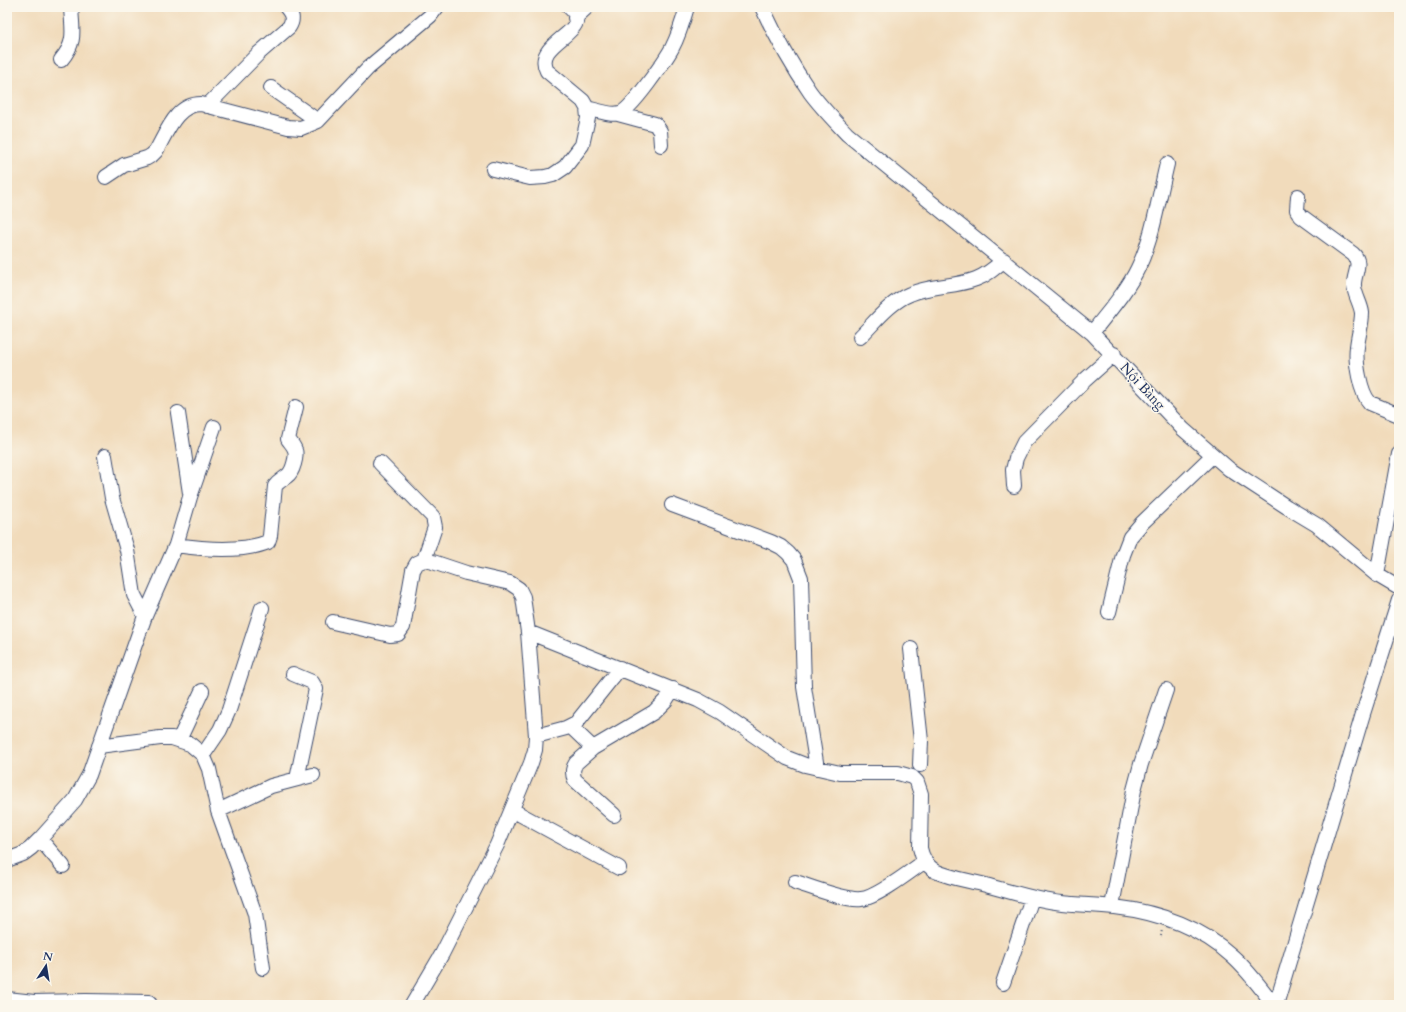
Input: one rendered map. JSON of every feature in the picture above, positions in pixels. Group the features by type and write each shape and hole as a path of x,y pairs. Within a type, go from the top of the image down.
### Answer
{"street":[{"path":"61,60 68,52 72,44 73,35 71,7"},
{"path":"207,106 258,54 289,27 292,16 286,7"},
{"path":"493,169 530,178 553,175 565,167 582,146 588,114 587,108 583,101 547,71 544,64 546,52 573,29 576,22 572,13 587,7"},
{"path":"618,114 628,108 665,59 676,38 687,7"},
{"name":"Nội Bàng","path":"767,9 780,43 810,92 847,134 1092,333 1114,354 1183,429 1229,469 1317,525 1378,575 1399,588"},
{"path":"106,177 128,163 152,155 181,110 195,104 288,127 301,128 318,121 368,68 429,10"},
{"path":"272,88 318,121"},
{"path":"587,108 618,114 655,124 660,131 661,145"},
{"path":"1092,333 1128,286 1143,258 1167,164"},
{"path":"1298,196 1297,210 1301,216 1353,254 1357,259 1358,264 1354,286 1362,313 1356,352 1362,390 1366,399 1370,403 1399,415"},
{"path":"860,337 891,305 905,296 920,290 976,279 987,274 1004,260"},
{"path":"1014,486 1013,470 1016,458 1024,442 1085,380 1114,354"},
{"path":"176,545 206,549 247,548 268,542 270,536 275,486 279,480 288,476 291,472 296,455 295,450 288,439 296,407"},
{"path":"178,413 190,497"},
{"path":"7,860 23,854 40,839 80,792 89,775 145,616 176,545 190,497 214,427"},
{"path":"1378,575 1399,454"},
{"path":"1109,612 1123,555 1130,537 1142,523 1213,455"},
{"path":"105,456 112,498 127,550 134,595 145,616"},
{"path":"380,463 433,517 435,527 428,561"},
{"path":"672,505 771,542 781,547 794,560 801,578 804,687 817,768"},
{"path":"333,622 390,635 398,634 403,627 413,570 417,563 428,561 466,573 510,583 517,586 523,597 528,632 536,736 535,750 497,845 442,954 412,1005"},
{"path":"1275,1005 1399,600"},
{"path":"203,755 217,736 229,710 262,608"},
{"path":"528,632 673,689 710,706 787,758 817,768 840,773 898,773 912,777 918,774"},
{"path":"911,649 922,748 918,774 921,794 920,848 929,867 941,874 1032,898 1077,905 1112,906 1138,910 1163,916 1186,925 1218,945 1244,967 1275,1005"},
{"path":"536,736 570,726 579,720 620,668"},
{"path":"293,674 312,682 316,689 297,779"},
{"path":"614,816 575,780 573,770 576,763 592,748 654,712 666,700 673,689"},
{"path":"1112,906 1134,790 1141,764 1166,690"},
{"path":"179,740 202,691"},
{"path":"570,726 592,748"},
{"path":"99,746 160,738 179,740 190,744 203,755 209,769 218,811 255,914 263,968"},
{"path":"218,811 272,786 313,775"},
{"path":"512,810 619,868"},
{"path":"40,839 63,866"},
{"path":"795,882 846,898 861,899 874,896 925,861"},
{"path":"1004,983 1032,898"},
{"path":"7,999 34,1002 149,1002"}]}
